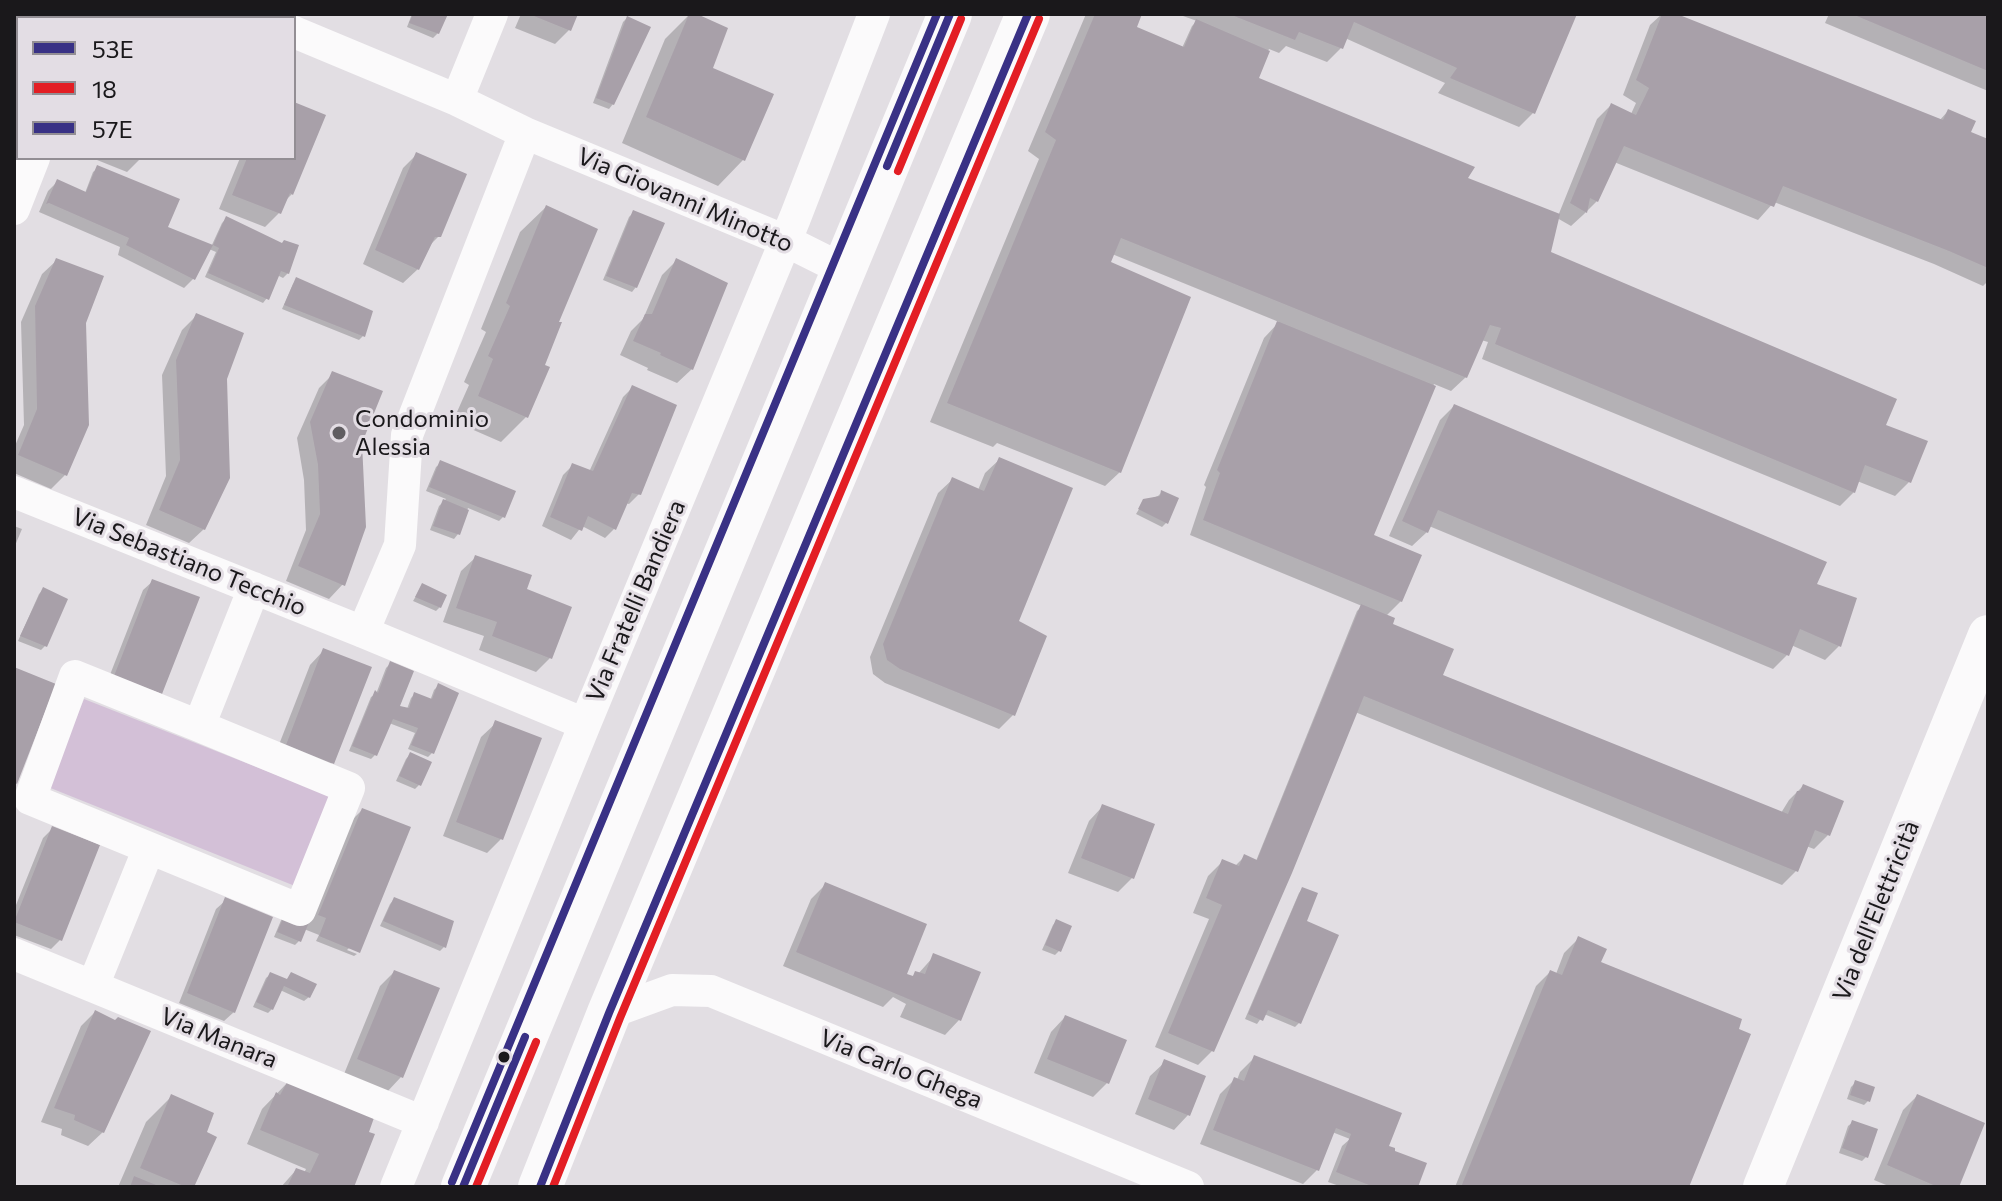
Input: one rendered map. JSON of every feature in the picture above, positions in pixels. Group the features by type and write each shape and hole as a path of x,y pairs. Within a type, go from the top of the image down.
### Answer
{"main road":[{"path":"463,1187 950,14"},
{"path":"540,1187 609,1013 1028,14"}],"street":[{"path":"457,100 492,14"},
{"name":"Via Fratelli Bandiera","path":"396,1187 786,241 874,14"},
{"name":"Via Giovanni Minotto","path":"296,33 457,100 525,133 786,241 844,270"},
{"path":"363,632 400,545 407,435 525,133"},
{"path":"14,209 33,160"},
{"name":"Via Sebastiano Tecchio","path":"14,492 585,724"},
{"path":"199,726 254,588"},
{"name":"Via dell'Elettricità","path":"1763,1187 1988,635"},
{"path":"75,676 199,726 349,788 300,910 30,799 75,676"},
{"path":"93,986 149,848"},
{"name":"Via Manara","path":"14,954 423,1122"},
{"name":"Via Carlo Ghega","path":"609,1013 672,990 711,991 1188,1187"}],"shaded area":[{"path":"84,699 330,796 295,886 48,787"}],"building":[{"path":"14,14 36,14 16,16 14,67"},
{"path":"413,14 448,14 439,34 409,23"},
{"path":"529,14 578,14 571,31"},
{"path":"689,14 697,14 728,28 713,68 774,94 745,161 646,117"},
{"path":"1095,14 1142,14 1137,27 1184,47 1196,19 1270,51 1259,78 1475,167 1468,178 1560,214 1551,252 1897,399 1886,425 1928,441 1911,483 1865,465 1855,493 1495,344 1501,328 1490,325 1467,378 1121,238 1111,262 1191,297 1121,473 947,403 1056,140 1045,132"},
{"path":"1229,14 1577,14 1535,114 1450,78 1457,68 1354,22 1343,49 1299,32 1295,40"},
{"path":"1662,14 1677,14 1943,120 1948,109 1976,121 1971,132 1988,139 1988,268 1783,186 1774,207 1624,146 1598,202 1590,198 1587,213 1570,203 1611,103 1636,115 1649,88 1636,80"},
{"path":"1852,14 1988,14 1988,71"},
{"path":"627,16 651,27 614,105 596,98"},
{"path":"296,103 326,115 293,195 290,193 281,214 232,195 246,160 296,160"},
{"path":"416,152 467,174 441,237 435,237 419,270 375,250"},
{"path":"97,165 180,199 168,227 213,245 195,280 126,245 129,238 46,204 57,179 86,192"},
{"path":"546,205 598,229 559,322 562,322 545,365 550,367 528,418 478,396 493,359 488,356 510,306 506,303"},
{"path":"633,210 665,223 637,288 606,276"},
{"path":"226,216 282,243 284,240 299,245 289,274 281,271 269,300 208,273 219,248 213,245"},
{"path":"56,258 104,276 86,323 89,425 67,476 18,455 37,409 35,306"},
{"path":"676,258 728,283 693,370 633,341 645,314 652,314"},
{"path":"296,277 373,311 365,337 284,305"},
{"path":"196,313 244,333 227,379 230,478 205,530 159,510 180,460 176,360"},
{"path":"1277,321 1436,386 1374,535 1422,555 1402,602 1203,520 1220,473 1217,470"},
{"path":"332,371 383,391 362,443 366,527 345,586 298,566 320,514 318,465 310,422"},
{"path":"632,385 677,405 641,495 632,493 616,530 588,516 582,531 550,517 572,463 593,471"},
{"path":"1454,404 1827,562 1817,584 1857,598 1841,647 1800,629 1789,656 1438,510 1428,533 1402,521"},
{"path":"999,457 1073,488 1019,621 1047,636 1015,716 900,669 887,660 883,644 952,477 984,491"},
{"path":"440,460 516,491 505,518 429,487"},
{"path":"1161,490 1179,498 1168,524 1138,509 1143,499 1160,496"},
{"path":"443,499 469,510 460,535 433,526"},
{"path":"475,555 532,575 527,589 572,607 552,659 492,636 497,622 456,608"},
{"path":"152,579 200,597 162,694 114,676"},
{"path":"422,583 447,595 441,608 415,597"},
{"path":"43,587 68,599 47,647 20,636"},
{"path":"1361,604 1395,618 1393,624 1454,649 1443,675 1788,814 1803,784 1844,801 1830,836 1815,830 1798,872 1364,696 1214,1052 1168,1033 1222,905 1206,898 1222,859 1239,866 1244,854 1257,860"},
{"path":"323,648 372,667 334,764 286,745"},
{"path":"390,661 414,671 400,706 409,708 414,692 432,699 438,683 459,693 434,754 411,745 418,728 393,719 377,756 352,746"},
{"path":"14,667 56,684 17,784 14,782"},
{"path":"495,720 542,738 503,840 456,822"},
{"path":"410,752 432,762 421,786 399,776"},
{"path":"1102,804 1155,824 1134,879 1081,858"},
{"path":"362,808 411,827 360,953 319,936 326,918 318,915"},
{"path":"52,826 100,845 62,941 14,922"},
{"path":"825,882 927,924 907,974 913,976 915,971 925,974 933,953 981,972 961,1021 796,952"},
{"path":"1302,887 1318,893 1307,921 1339,935 1301,1024 1268,1010 1263,1021 1248,1014"},
{"path":"225,897 273,917 235,1013 187,993"},
{"path":"394,897 454,921 446,948 383,921"},
{"path":"289,905 312,915 301,942 277,932"},
{"path":"1056,919 1072,926 1061,952 1045,945"},
{"path":"1578,936 1607,949 1601,962 1742,1019 1739,1029 1751,1034 1689,1187 1461,1187 1550,970 1562,975"},
{"path":"394,970 440,988 403,1078 357,1059"},
{"path":"270,972 287,979 291,972 317,984 310,998 284,986 273,1010 256,1002"},
{"path":"95,1010 151,1031 104,1133 74,1120 75,1115 54,1108"},
{"path":"1065,1015 1127,1040 1109,1084 1047,1059"},
{"path":"1254,1055 1402,1113 1389,1146 1427,1163 1418,1187 1374,1187 1336,1172 1351,1134 1336,1128 1319,1171 1213,1130 1234,1077 1244,1081"},
{"path":"1164,1059 1206,1076 1190,1116 1148,1099"},
{"path":"289,1079 375,1115 369,1132 375,1134 354,1187 287,1187 296,1168 310,1173 319,1154 260,1130 276,1092 280,1095"},
{"path":"1855,1080 1875,1087 1870,1102 1850,1095"},
{"path":"171,1094 214,1113 207,1132 217,1137 194,1187 186,1187 140,1168"},
{"path":"1917,1094 1985,1123 1959,1187 1938,1187 1887,1165"},
{"path":"1852,1120 1878,1129 1868,1158 1842,1148"},
{"path":"134,1176 161,1187 130,1187"}],"transit line":[{"name":"57E","path":"452,1182 937,14"},
{"name":"53E","path":"887,166 950,14"},
{"name":"53E","path":"540,1187 609,1013 1028,14"},
{"name":"18","path":"898,171 961,19"},
{"name":"18","path":"553,1187 620,1018 1039,19"},
{"name":"53E","path":"463,1187 525,1037"},
{"name":"18","path":"476,1187 536,1042"}],"place":[{"name":"Condominio Alessia","path":"339,433"}]}
